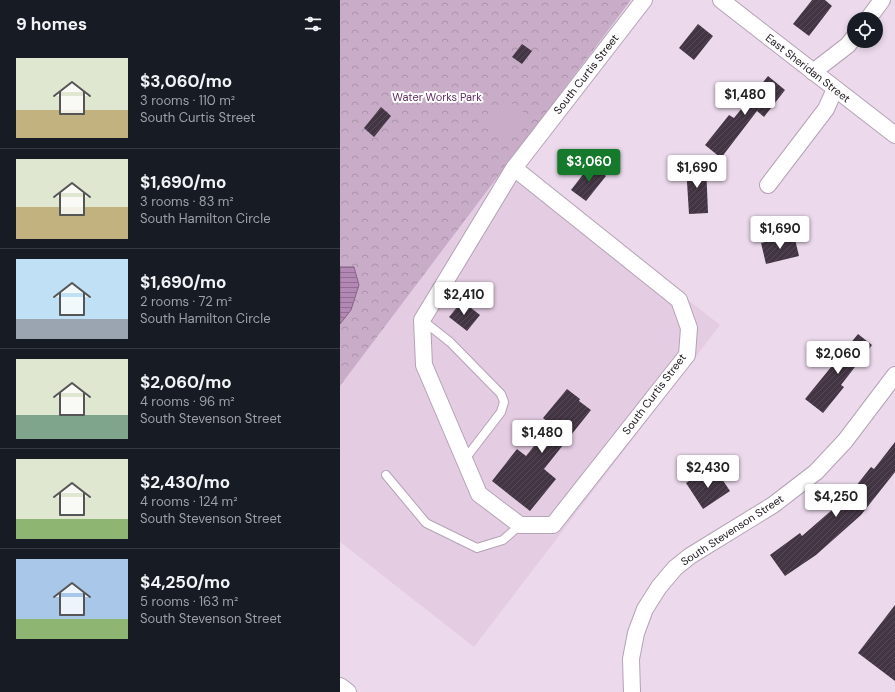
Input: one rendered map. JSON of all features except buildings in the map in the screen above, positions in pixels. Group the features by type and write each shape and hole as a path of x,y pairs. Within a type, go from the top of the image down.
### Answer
{"street":[{"name":"South Curtis Street","path":"422,320 514,168 644,0"},
{"name":"East Sheridan Street","path":"721,0 895,135"},
{"path":"873,12 882,0"},
{"path":"813,72 847,46"},
{"path":"768,185 826,109 836,89"},
{"name":"South Curtis Street","path":"514,168 679,300 689,328 687,355 552,525 520,526"},
{"path":"422,320 424,365 479,494 520,526"},
{"name":"South Stevenson Street","path":"632,692 631,658 636,633 645,609 659,587 675,568 690,556 773,505 816,472 845,441 895,375"},
{"path":"340,686 348,692"}],"lane":[{"path":"422,320 450,342 496,388 501,394 504,402 500,412 465,459"},
{"path":"386,475 426,523 477,548 503,540 520,526"}],"shaded area":[{"path":"503,170 534,179 720,325 474,647 340,542 340,386"},
{"path":"340,267 354,267 359,285 351,310 340,324"}],"green space":[{"name":"Water Works Park","path":"340,0 631,0 340,386"},
{"path":"506,99 525,114 504,141 485,126"}]}
